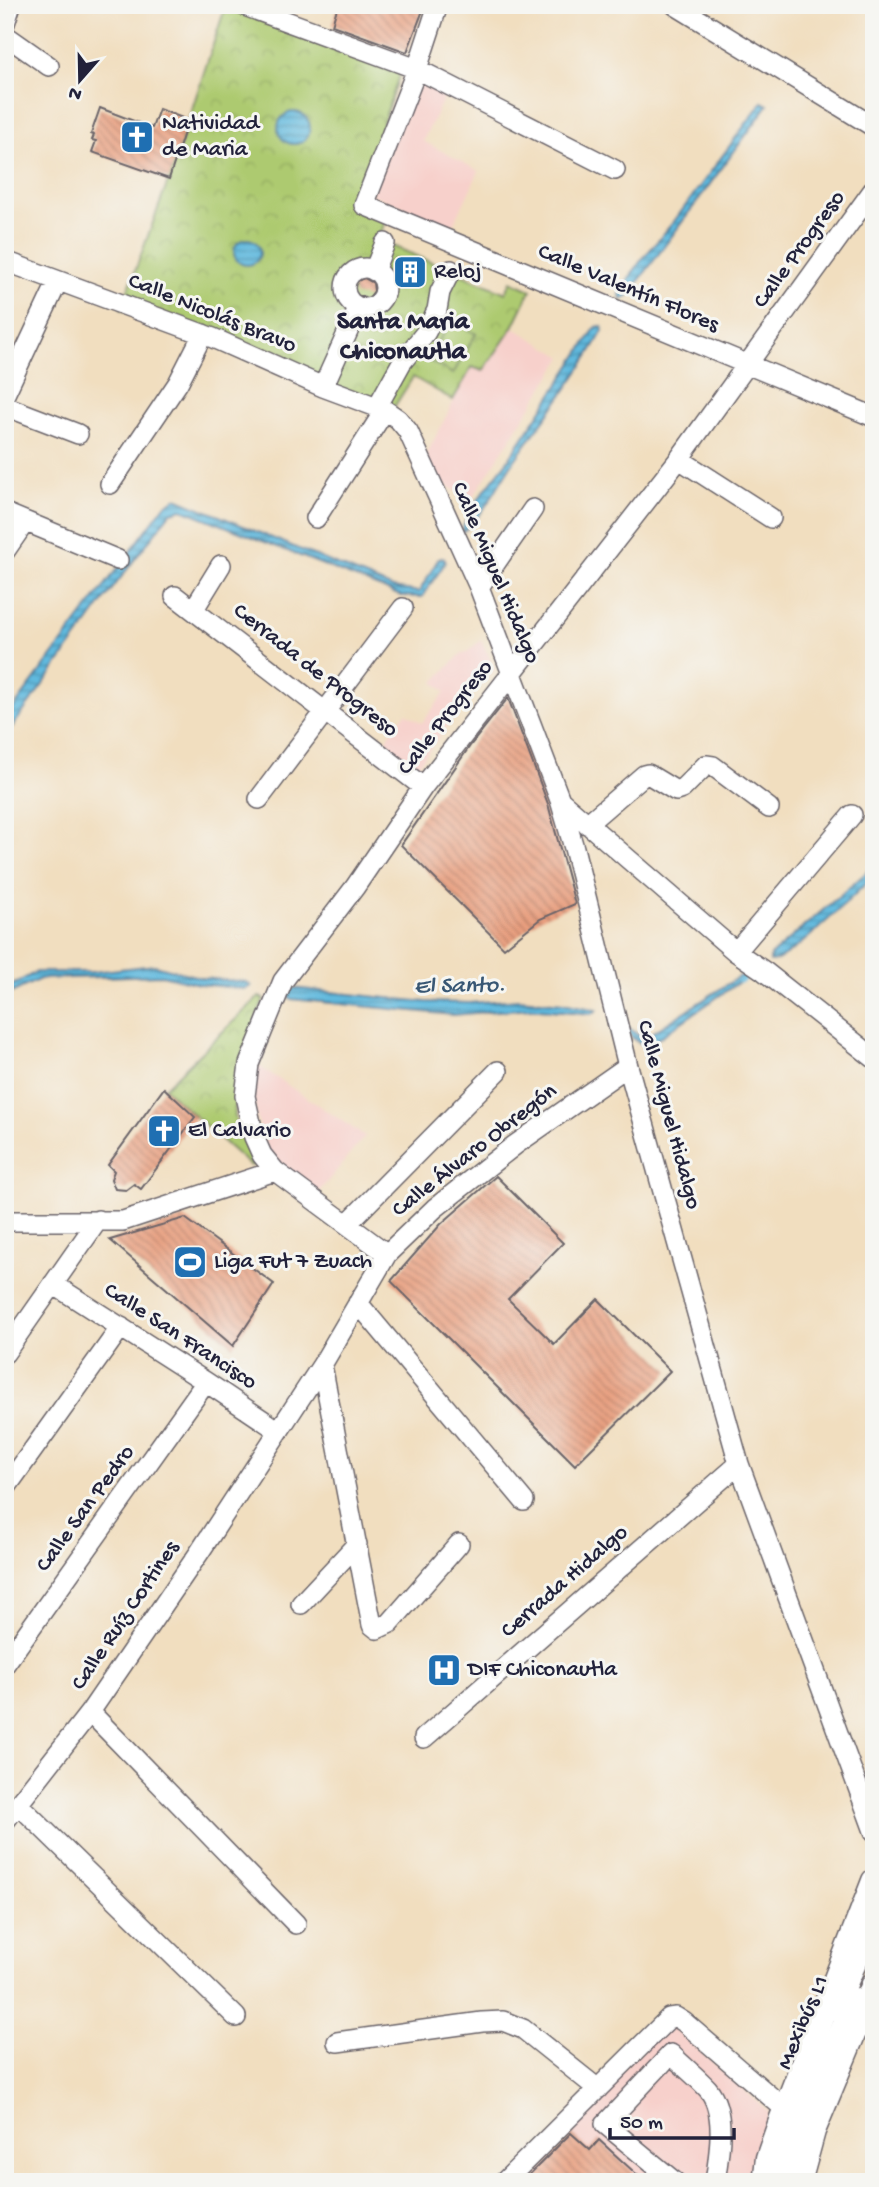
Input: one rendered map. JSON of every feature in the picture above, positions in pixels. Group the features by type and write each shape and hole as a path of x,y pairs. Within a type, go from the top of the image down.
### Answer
{"main road":[{"path":"765,2182 768,2158 874,1881"},
{"path":"799,2182 813,2131 874,1984"}],"street":[{"path":"5,23 11,5"},
{"path":"242,5 417,69 615,170"},
{"path":"417,69 438,5"},
{"path":"675,5 874,127"},
{"path":"5,35 49,66"},
{"name":"Calle Valentín Flores","path":"417,69 364,205 874,417"},
{"name":"Calle Progreso","path":"387,1254 275,1171 262,1155 254,1137 245,1096 249,1064 283,981 355,887 423,787 679,459 874,190"},
{"path":"374,271 385,243"},
{"name":"Calle Nicolás Bravo","path":"5,261 203,334 387,412"},
{"path":"359,269 374,271 382,277 382,297 373,306 359,307 346,294 346,282 354,271 359,269"},
{"path":"316,518 387,412 402,362 426,332 437,310 440,292 450,270"},
{"path":"5,394 58,281"},
{"path":"323,387 359,307"},
{"path":"110,484 178,383 203,334"},
{"path":"5,406 78,434"},
{"name":"Calle Miguel Hidalgo","path":"387,412 408,431 478,587 560,800 628,1066 739,1464 874,1831"},
{"path":"679,459 771,518"},
{"path":"478,587 533,509"},
{"path":"5,513 118,560"},
{"path":"5,551 25,522"},
{"path":"194,609 221,565"},
{"name":"Cerrada de Progreso","path":"176,596 423,787"},
{"path":"259,799 327,712 402,608"},
{"path":"587,824 644,775 648,774 676,791 706,765 713,766 769,808"},
{"path":"560,800 736,952 874,1058"},
{"path":"736,952 852,815"},
{"name":"Calle Álvaro Obregón","path":"279,1432 322,1366 387,1254 435,1208 515,1145 628,1066"},
{"path":"347,1224 498,1071"},
{"path":"5,1221 123,1221 275,1171"},
{"path":"5,1353 97,1220"},
{"name":"Calle San Francisco","path":"53,1284 279,1432"},
{"path":"358,1303 524,1501"},
{"path":"5,1489 121,1327"},
{"path":"322,1366 372,1625 377,1629 390,1623 459,1544"},
{"name":"Calle San Pedro","path":"5,1664 206,1382"},
{"name":"Calle Ruíz Cortines","path":"5,1821 90,1713 279,1432"},
{"name":"Cerrada Hidalgo","path":"424,1738 739,1464"},
{"path":"301,1604 356,1544"},
{"path":"90,1713 296,1924"},
{"path":"19,1805 236,2017"},
{"name":"Mexibús L1","path":"771,2182 779,2144 874,1924"},
{"name":"Mexibús L1","path":"784,2182 789,2145 874,1949"},
{"path":"504,2182 669,2018 676,2017 684,2022 786,2110"},
{"path":"337,2042 503,2021 523,2029 598,2089"},
{"path":"675,2182 606,2124 671,2054 710,2091 719,2113 719,2156 715,2182"}],"shaded area":[{"path":"414,79 446,93 423,141 479,171 452,228 371,194"},
{"path":"513,327 563,357 471,500 428,475 423,461 472,366 483,370"},
{"path":"481,640 495,669 463,705 415,769 382,745 406,713 422,723 445,692 434,682 462,653 466,653"},
{"path":"254,1063 365,1136 318,1193 271,1162 257,1118 252,1089"},
{"path":"667,2022 769,2112 757,2182 517,2182"}],"green space":[{"path":"226,5 401,70 354,208 386,220 378,240 506,293 511,281 531,290 513,327 483,371 472,367 453,400 413,377 391,412 121,309 169,179"},
{"path":"451,320 476,334 453,374 428,360"},
{"path":"259,997 264,999 235,1074 235,1117 254,1165 250,1166 164,1088"}],"water":[{"path":"762,102 768,105 627,297 621,300 620,292 640,262 675,220"},
{"path":"294,112 305,117 310,128 305,139 294,144 283,139 278,128 283,117"},
{"path":"247,239 256,243 260,252 256,261 247,265 238,261 234,252 238,243"},
{"path":"602,326 603,331 571,382 482,511 461,533 475,504 508,460 596,327"},
{"path":"176,498 393,588 419,592 439,558 444,558 445,563 422,597 401,596 182,509 171,512 5,737 5,720 14,707 165,505"},
{"path":"874,866 874,876 822,925 792,951 770,962 770,956"},
{"path":"155,965 202,978 246,982 251,986 246,989 199,984 162,975 40,979 5,996 5,989 36,972 93,972"},
{"path":"740,976 746,977 653,1042 643,1044 635,1040 624,1024 646,1037"},
{"path":"292,988 426,1002 469,1003 519,999 563,1003 597,1010 592,1014 529,1008 453,1015 291,999 284,992"}],"building":[{"path":"338,5 425,5 407,52 332,25"},
{"name":"Natividad de Maria","path":"100,108 152,128 159,109 188,120 169,179 92,152 96,141 92,140 94,135 91,134"},
{"path":"364,278 373,283 374,291 368,299 355,296 352,288 357,281"},
{"path":"508,698 548,804 575,904 540,919 504,948 401,845 470,746"},
{"name":"El Calvario","path":"164,1088 195,1117 141,1189 134,1184 126,1190 115,1189 111,1179 114,1171 108,1165"},
{"path":"496,1176 563,1243 508,1299 554,1344 598,1299 670,1371 575,1465 391,1281 441,1224"},
{"name":"Liga Fut 7 Zuach","path":"185,1218 274,1284 233,1346 110,1240"},
{"path":"571,2133 590,2150 599,2140 645,2182 522,2182"}],"waterway":[{"name":"El Santo.","path":"740,981 749,975"}],"place":[{"name":"Natividad de Maria","path":"137,137"},
{"name":"Reloj","path":"410,272"},
{"name":"El Calvario","path":"164,1131"},
{"name":"Liga Fut 7 Zuach","path":"190,1262"},
{"name":"DIF Chiconautla","path":"444,1670"}],"district":[{"name":"Santa Maria Chiconautla","path":"403,338"}]}
